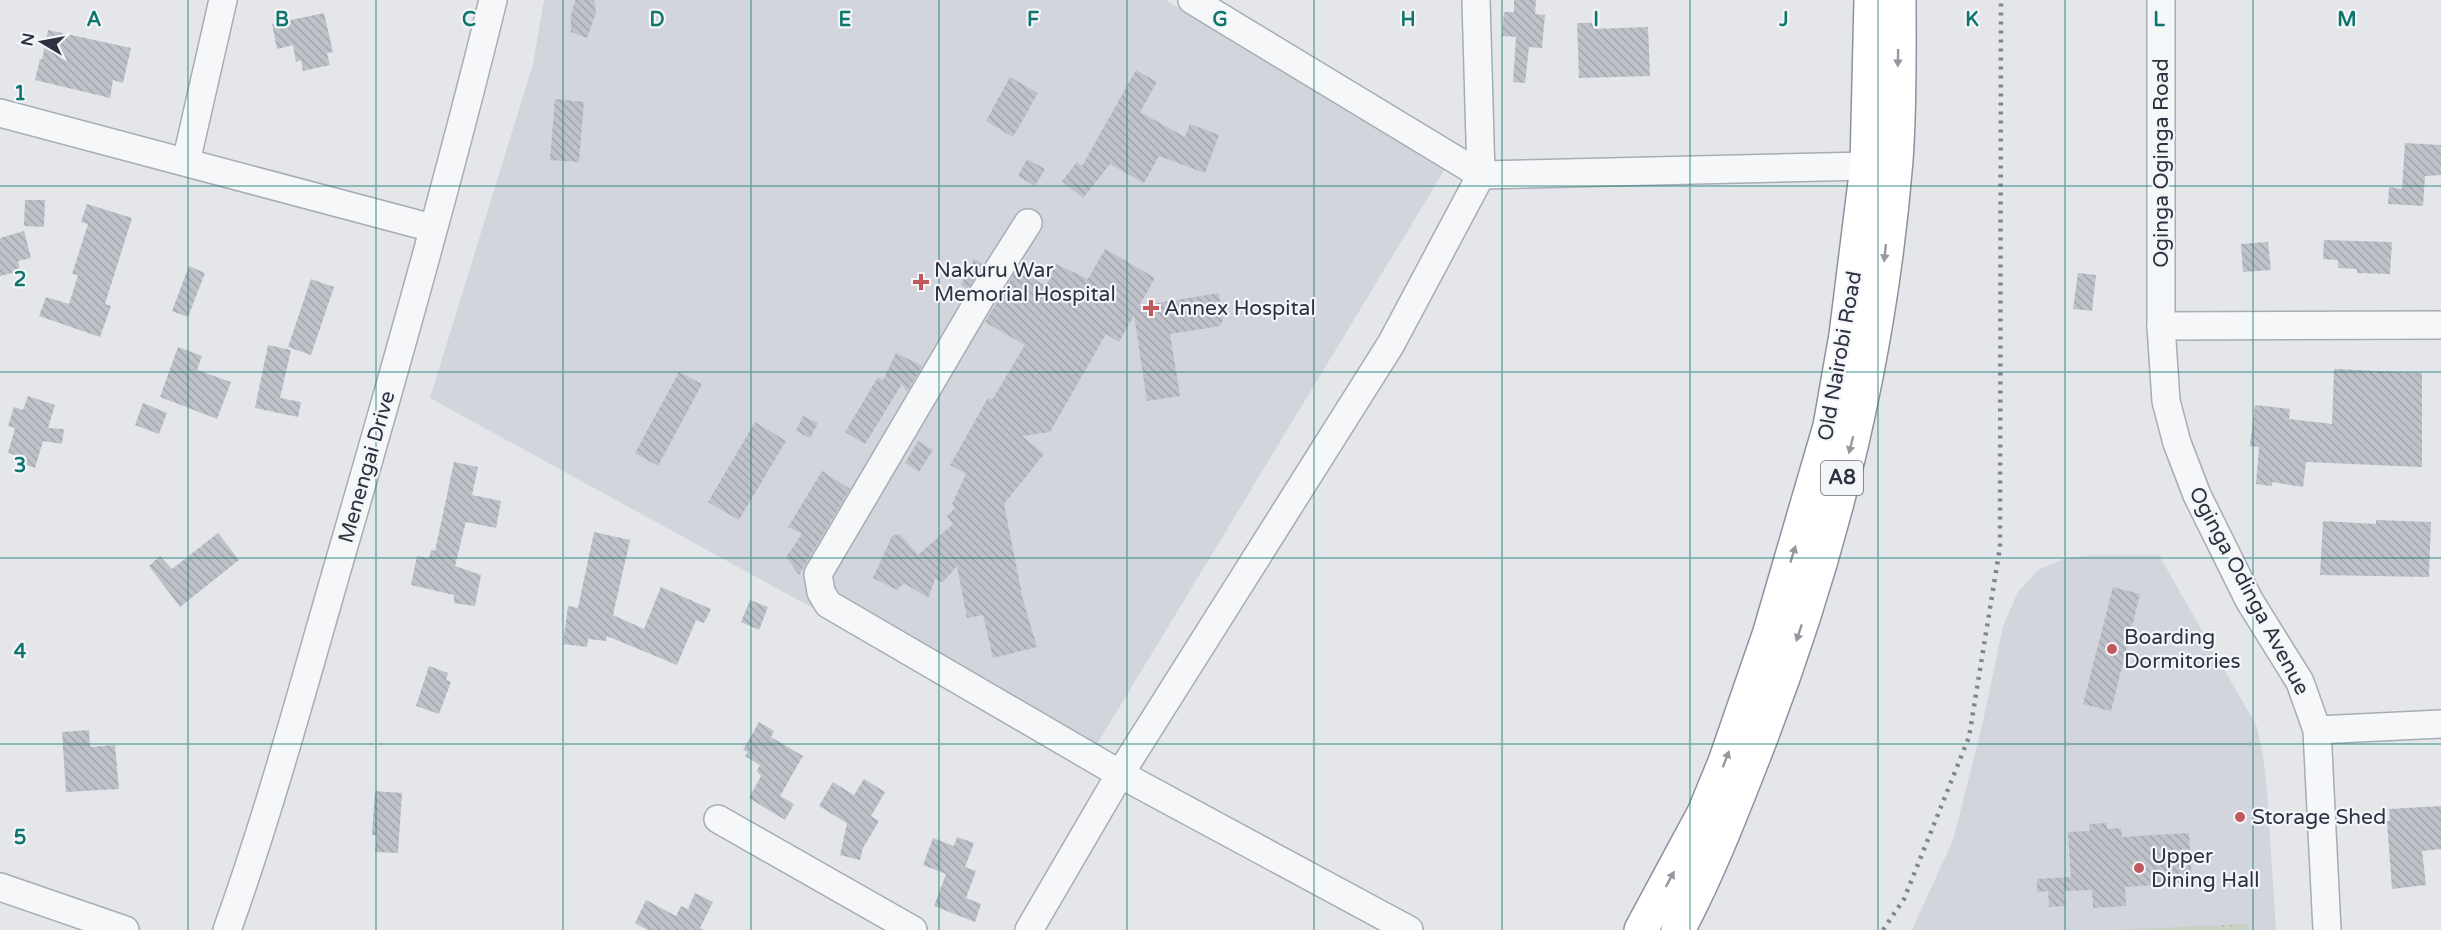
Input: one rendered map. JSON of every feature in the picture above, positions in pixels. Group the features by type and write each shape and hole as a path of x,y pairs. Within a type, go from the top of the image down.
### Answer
{"highway":[{"name":"Old Nairobi Road","path":"1641,930 1704,813 1725,762 1769,635 1830,426 1846,335 1867,166 1871,0"},
{"name":"Old Nairobi Road","path":"1678,930 1719,841 1782,683 1809,602 1853,437 1872,352 1896,159 1899,0"}],"street":[{"path":"186,162 223,0"},
{"name":"Menengai Drive","path":"227,930 259,841 394,374 432,228 454,156 493,0"},
{"path":"1192,0 1481,175 1867,166"},
{"path":"1029,930 1120,774 1391,344 1481,175 1476,0"},
{"name":"Oginga Oginga Road","path":"2161,0 2161,326"},
{"path":"0,113 432,228"},
{"path":"1028,223 981,297 818,573 821,592 828,604 1120,774 1409,930"},
{"path":"2161,326 2441,325"},
{"name":"Oginga Odinga Avenue","path":"2161,326 2166,401 2181,453 2197,495 2249,600 2300,682 2318,730 2327,930"},
{"path":"2318,730 2441,724"},
{"path":"718,819 913,930"},
{"path":"0,887 125,930"}],"shaded area":[{"name":"Nakuru War Memorial Hospital","path":"544,0 1166,0 1447,166 1088,759 430,398 533,64"},
{"path":"2093,555 2159,555 2257,727 2267,791 2276,930 1912,930 1953,840 1982,726 2003,626 2018,592 2038,570 2063,559"}],"green space":[{"path":"2248,924 2249,930 2110,930"}],"building":[{"path":"575,0 594,0 596,13 587,38 571,32 571,16"},
{"path":"1514,0 1536,0 1535,14 1545,15 1542,48 1529,47 1525,83 1513,82 1516,37 1502,36 1504,12 1514,12"},
{"path":"324,13 333,52 327,53 330,65 303,71 301,60 296,62 293,45 277,49 272,24"},
{"path":"1577,23 1594,23 1594,29 1648,27 1650,76 1579,78"},
{"path":"48,30 131,48 123,83 113,80 110,98 35,80"},
{"path":"1136,70 1157,82 1140,112 1185,137 1190,124 1219,135 1205,173 1159,156 1144,183 1110,164 1083,198 1062,181 1077,162 1082,166"},
{"path":"1010,77 1038,93 1013,137 986,121"},
{"path":"555,99 584,102 579,162 550,160"},
{"path":"2405,143 2441,145 2441,175 2425,176 2423,206 2388,204 2389,187 2402,189"},
{"path":"1027,159 1045,169 1035,186 1018,176"},
{"path":"25,200 45,200 44,227 24,226"},
{"path":"87,204 132,218 105,304 111,306 100,337 39,316 46,297 69,304 78,275 72,274 88,224 81,222"},
{"path":"24,231 31,258 18,261 20,271 0,276 0,238"},
{"path":"2324,240 2392,242 2390,274 2357,273 2357,269 2338,268 2338,260 2323,259"},
{"path":"2268,242 2271,270 2243,272 2241,244"},
{"path":"1105,249 1155,278 1139,306 1219,293 1223,320 1220,326 1170,334 1180,396 1147,401 1134,315 1119,342 1106,334 1050,432 1022,436 1044,454 1004,504 1023,600 1037,647 993,658 983,615 967,618 957,566 943,582 935,579 928,598 904,583 897,590 873,578 892,536 900,534 918,555 953,524 947,516 955,508 952,504 966,474 950,465 988,398 992,400 1025,345 985,322 1017,269 1046,286 1056,264 1088,279"},
{"path":"974,259 983,264 968,289 961,285"},
{"path":"189,266 205,273 188,317 172,311"},
{"path":"2078,273 2096,275 2092,311 2073,309"},
{"path":"311,279 334,287 311,355 288,347"},
{"path":"268,345 291,350 280,398 301,402 298,417 255,408"},
{"path":"178,347 202,356 197,370 231,382 217,419 160,397"},
{"path":"896,353 922,366 907,392 902,384 865,444 845,432 878,377 883,380"},
{"path":"2334,369 2422,373 2422,467 2306,462 2303,487 2272,482 2272,486 2256,484 2259,447 2250,446 2255,405 2290,409 2289,419 2332,424"},
{"path":"679,372 702,384 658,466 635,453"},
{"path":"28,396 55,405 48,428 64,429 62,444 43,441 35,468 20,463 22,457 8,453 15,428 8,426 14,407 23,410"},
{"path":"143,403 167,413 159,434 135,425"},
{"path":"803,416 818,423 810,438 796,431"},
{"path":"755,422 786,441 739,520 708,502"},
{"path":"918,441 933,450 919,472 905,463"},
{"path":"454,462 478,467 472,495 501,501 496,528 466,522 462,537 455,566 481,575 475,606 454,603 454,595 411,585 417,556 429,558 431,550 435,551"},
{"path":"822,471 850,489 799,575 786,557 802,534 788,527"},
{"path":"2376,520 2431,522 2429,577 2320,575 2323,521 2376,524"},
{"path":"594,532 630,540 613,615 644,629 661,587 711,609 704,623 696,620 677,665 607,636 606,641 588,639 587,647 563,644 568,606 578,608"},
{"path":"218,533 239,560 180,607 149,566 160,556 172,569"},
{"name":"Boarding Dormitories","path":"2113,587 2140,594 2111,711 2083,704"},
{"path":"750,600 768,607 759,630 741,622"},
{"path":"429,666 448,673 446,680 451,682 439,714 416,706"},
{"path":"759,722 774,731 771,737 803,756 780,796 794,804 785,820 749,798 761,776 757,771 760,765 745,756 748,752 743,750"},
{"path":"89,730 90,747 115,745 119,789 66,792 62,732"},
{"path":"864,779 885,792 871,816 879,821 863,848 860,860 840,855 847,823 819,806 833,782 854,795"},
{"path":"375,791 402,793 398,853 375,852 377,835 372,835"},
{"path":"2441,806 2441,849 2422,851 2426,885 2392,889 2387,821 2390,821 2389,809"},
{"name":"Upper Dining Hall","path":"2107,823 2107,829 2121,828 2122,837 2189,833 2192,883 2125,887 2126,906 2093,908 2092,890 2064,891 2065,906 2049,907 2048,891 2037,892 2037,879 2071,877 2068,832 2090,831 2089,824"},
{"path":"957,837 974,843 965,867 976,871 966,898 981,904 975,922 934,906 946,874 923,865 933,838 954,846"},
{"path":"695,893 713,902 700,928 704,930 648,930 635,923 646,900 676,916 681,906 688,909"}],"railway":[{"path":"1883,930 1904,899 1969,737 2000,547 2001,0"}],"place":[{"name":"Nakuru War Memorial Hospital","path":"921,282"},
{"name":"Annex Hospital","path":"1151,308"},
{"name":"Boarding Dormitories","path":"2112,649"},
{"name":"Storage Shed","path":"2240,817"},
{"name":"Upper Dining Hall","path":"2139,868"}]}
